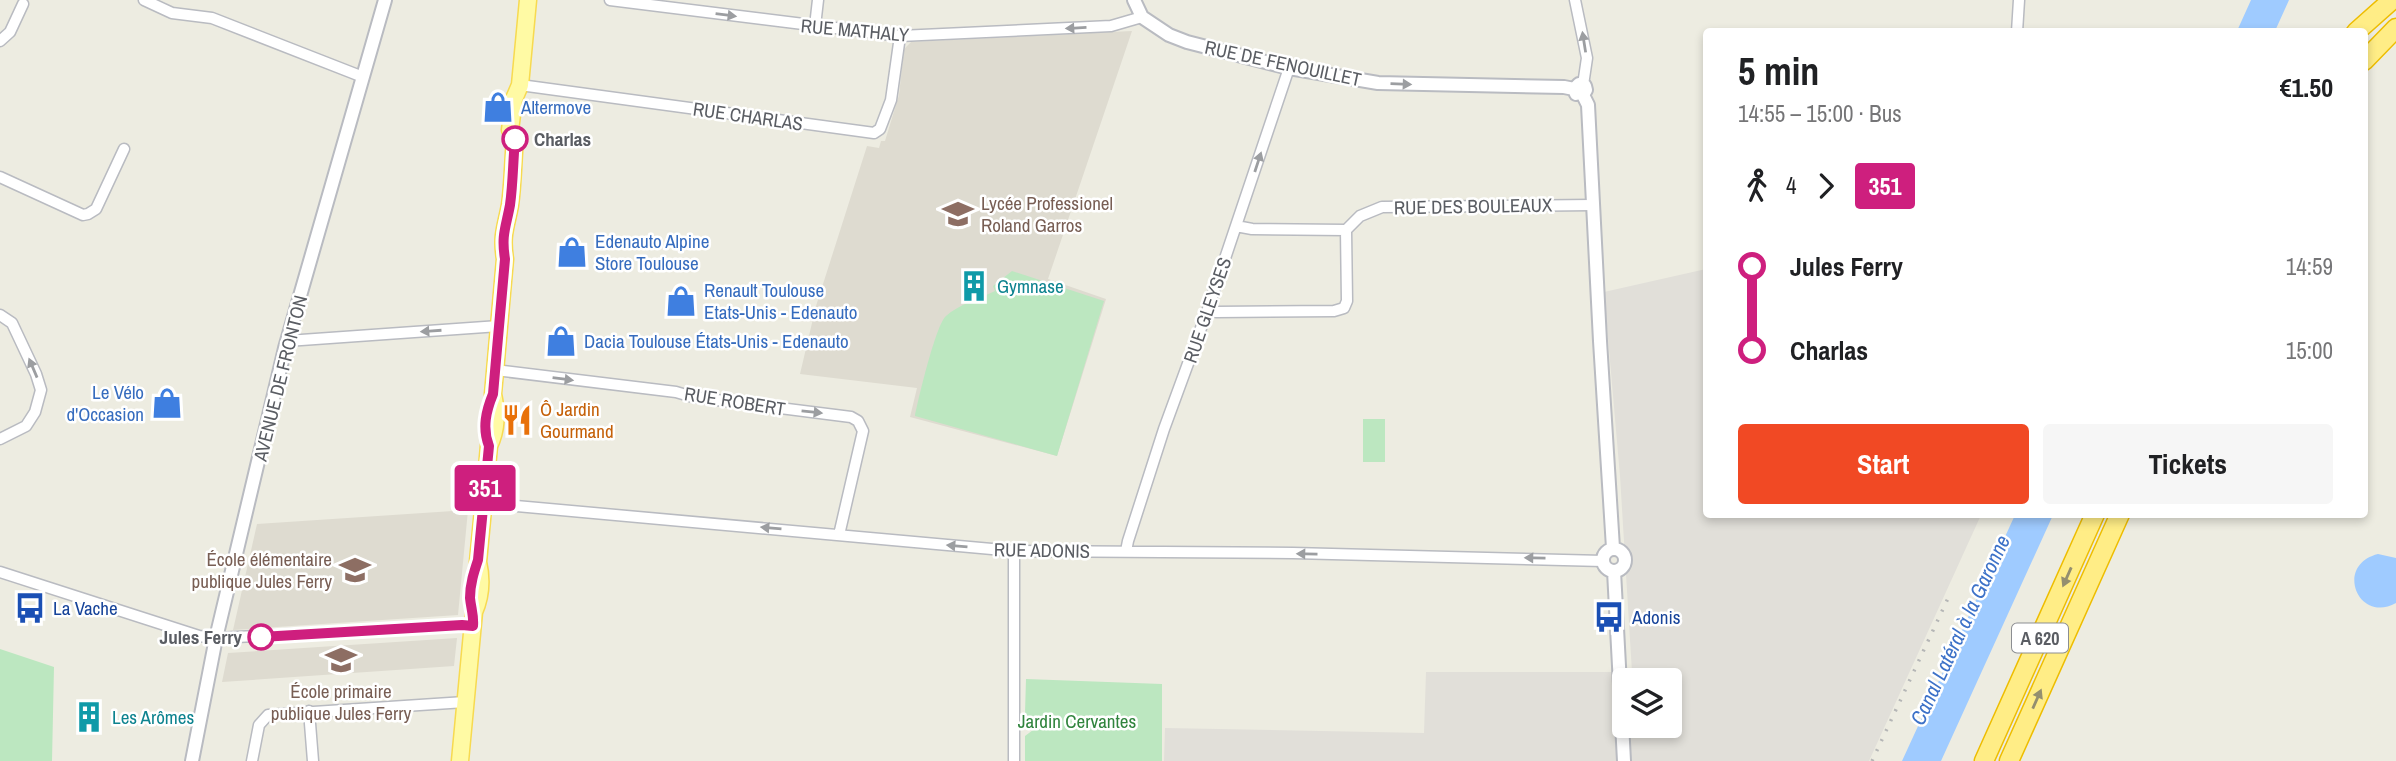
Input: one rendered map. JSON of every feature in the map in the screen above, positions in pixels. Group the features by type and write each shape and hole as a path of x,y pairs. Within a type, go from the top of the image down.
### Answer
{"highway":[{"path":"2357,28 2375,0"},
{"path":"2359,28 2392,0"},
{"path":"2368,57 2396,28"},
{"path":"2378,46 2396,38"},
{"name":"A 620","path":"1984,761 2093,518"},
{"name":"A 620","path":"2009,761 2118,518"}],"main road":[{"path":"460,761 473,619 470,600 472,573 478,562 489,446 485,436 487,411 493,394 505,259 502,244 509,207 515,139 510,130 514,99 520,85 528,0"}],"street":[{"path":"144,0 172,13 212,18 363,77"},
{"name":"AVENUE DE FRONTON","path":"192,761 216,638 287,341 386,0"},
{"name":"RUE MATHALY","path":"610,0 900,36 1111,26 1142,16"},
{"path":"815,26 818,0"},
{"name":"RUE DE FENOUILLET","path":"1134,0 1142,16 1169,35 1186,42 1289,68 1378,83 1580,89"},
{"path":"1575,0 1587,58 1580,89 1588,105 1614,548"},
{"path":"2017,28 2019,0"},
{"path":"0,41 10,32 23,4"},
{"name":"RUE CHARLAS","path":"520,85 874,132 880,130 891,100 900,36"},
{"name":"RUE GLEYSES","path":"1126,551 1164,429 1208,309 1289,68"},
{"path":"0,177 83,215 88,214 96,209 124,149"},
{"name":"RUE DES BOULEAUX","path":"1346,230 1360,216 1382,207 1592,205"},
{"path":"1208,309 1216,312 1334,312 1344,308 1347,301 1346,230 1252,229 1236,226"},
{"path":"0,315 12,323 41,390 35,412 26,426 0,439"},
{"path":"287,341 499,326"},
{"name":"RUE ROBERT","path":"495,370 851,417 858,421 863,431 839,535"},
{"name":"RUE ADONIS","path":"483,503 1014,551 1603,561"},
{"path":"1614,548 1623,552 1626,558 1624,567 1615,572 1607,568 1603,561 1605,552 1614,548"},
{"path":"1014,551 1014,761"},
{"path":"0,572 199,636 216,638 462,625 473,619"},
{"path":"1615,572 1624,761"},
{"path":"251,761 259,725 268,715 465,702"},
{"path":"309,712 313,761"}],"shaded area":[{"name":"Lycée Professionel Roland Garros","path":"1132,31 1048,279 1106,299 1057,456 910,417 917,388 800,374 816,306 867,146 879,148 881,141 885,141 899,95 904,49 911,42"},
{"path":"1703,270 1703,518 1980,518 1869,761 1164,761 1165,728 1424,733 1426,672 1612,672 1612,738 1682,738 1682,668 1632,668 1620,476 1604,292"},
{"name":"École élémentaire publique Jules Ferry","path":"468,510 458,615 233,630 257,524"},
{"name":"École primaire publique Jules Ferry","path":"457,638 454,666 222,682 228,653"}],"green space":[{"path":"1012,271 1104,301 1057,456 915,416 937,333 946,316 957,308 995,291 993,286"},
{"path":"1363,419 1385,419 1385,462 1363,462"},
{"path":"0,649 54,667 52,761 0,761"},
{"name":"Jardin Cervantes","path":"1026,679 1162,684 1162,761 1025,761 1025,736 1033,730 1033,721 1025,713"}],"water":[{"path":"2251,0 2289,0 2276,28 2238,28"},
{"path":"2014,518 2052,518 1941,761 1902,761"},
{"path":"2378,554 2396,558 2396,603 2383,607 2371,606 2362,600 2354,580 2357,569 2365,560"}],"railway":[{"path":"1872,761 1950,594"}],"bus line":[{"name":"351","path":"261,637 473,626 474,612 470,600 472,573 478,562 489,446 485,436 487,411 493,394 505,259 502,244 509,207 515,139"}],"place":[{"name":"Altermove","path":"498,107"},
{"name":"Charlas","path":"515,139"},
{"name":"Lycée Professionel Roland Garros","path":"958,214"},
{"name":"Edenauto Alpine Store Toulouse","path":"572,252"},
{"name":"Gymnase","path":"974,286"},
{"name":"Renault Toulouse Etats-Unis - Edenauto","path":"681,301"},
{"name":"Dacia Toulouse États-Unis - Edenauto","path":"561,341"},
{"name":"Le Vélo d'Occasion","path":"167,403"},
{"name":"Ô Jardin Gourmand","path":"517,420"},
{"name":"École élémentaire publique Jules Ferry","path":"355,570"},
{"name":"La Vache","path":"30,608"},
{"name":"Adonis","path":"1609,617"},
{"name":"Jules Ferry","path":"261,637"},
{"name":"École primaire publique Jules Ferry","path":"341,660"},
{"name":"Les Arômes","path":"89,717"}],"water label":[{"name":"Canal Latéral à la Garonne","path":"1960,630"}]}
